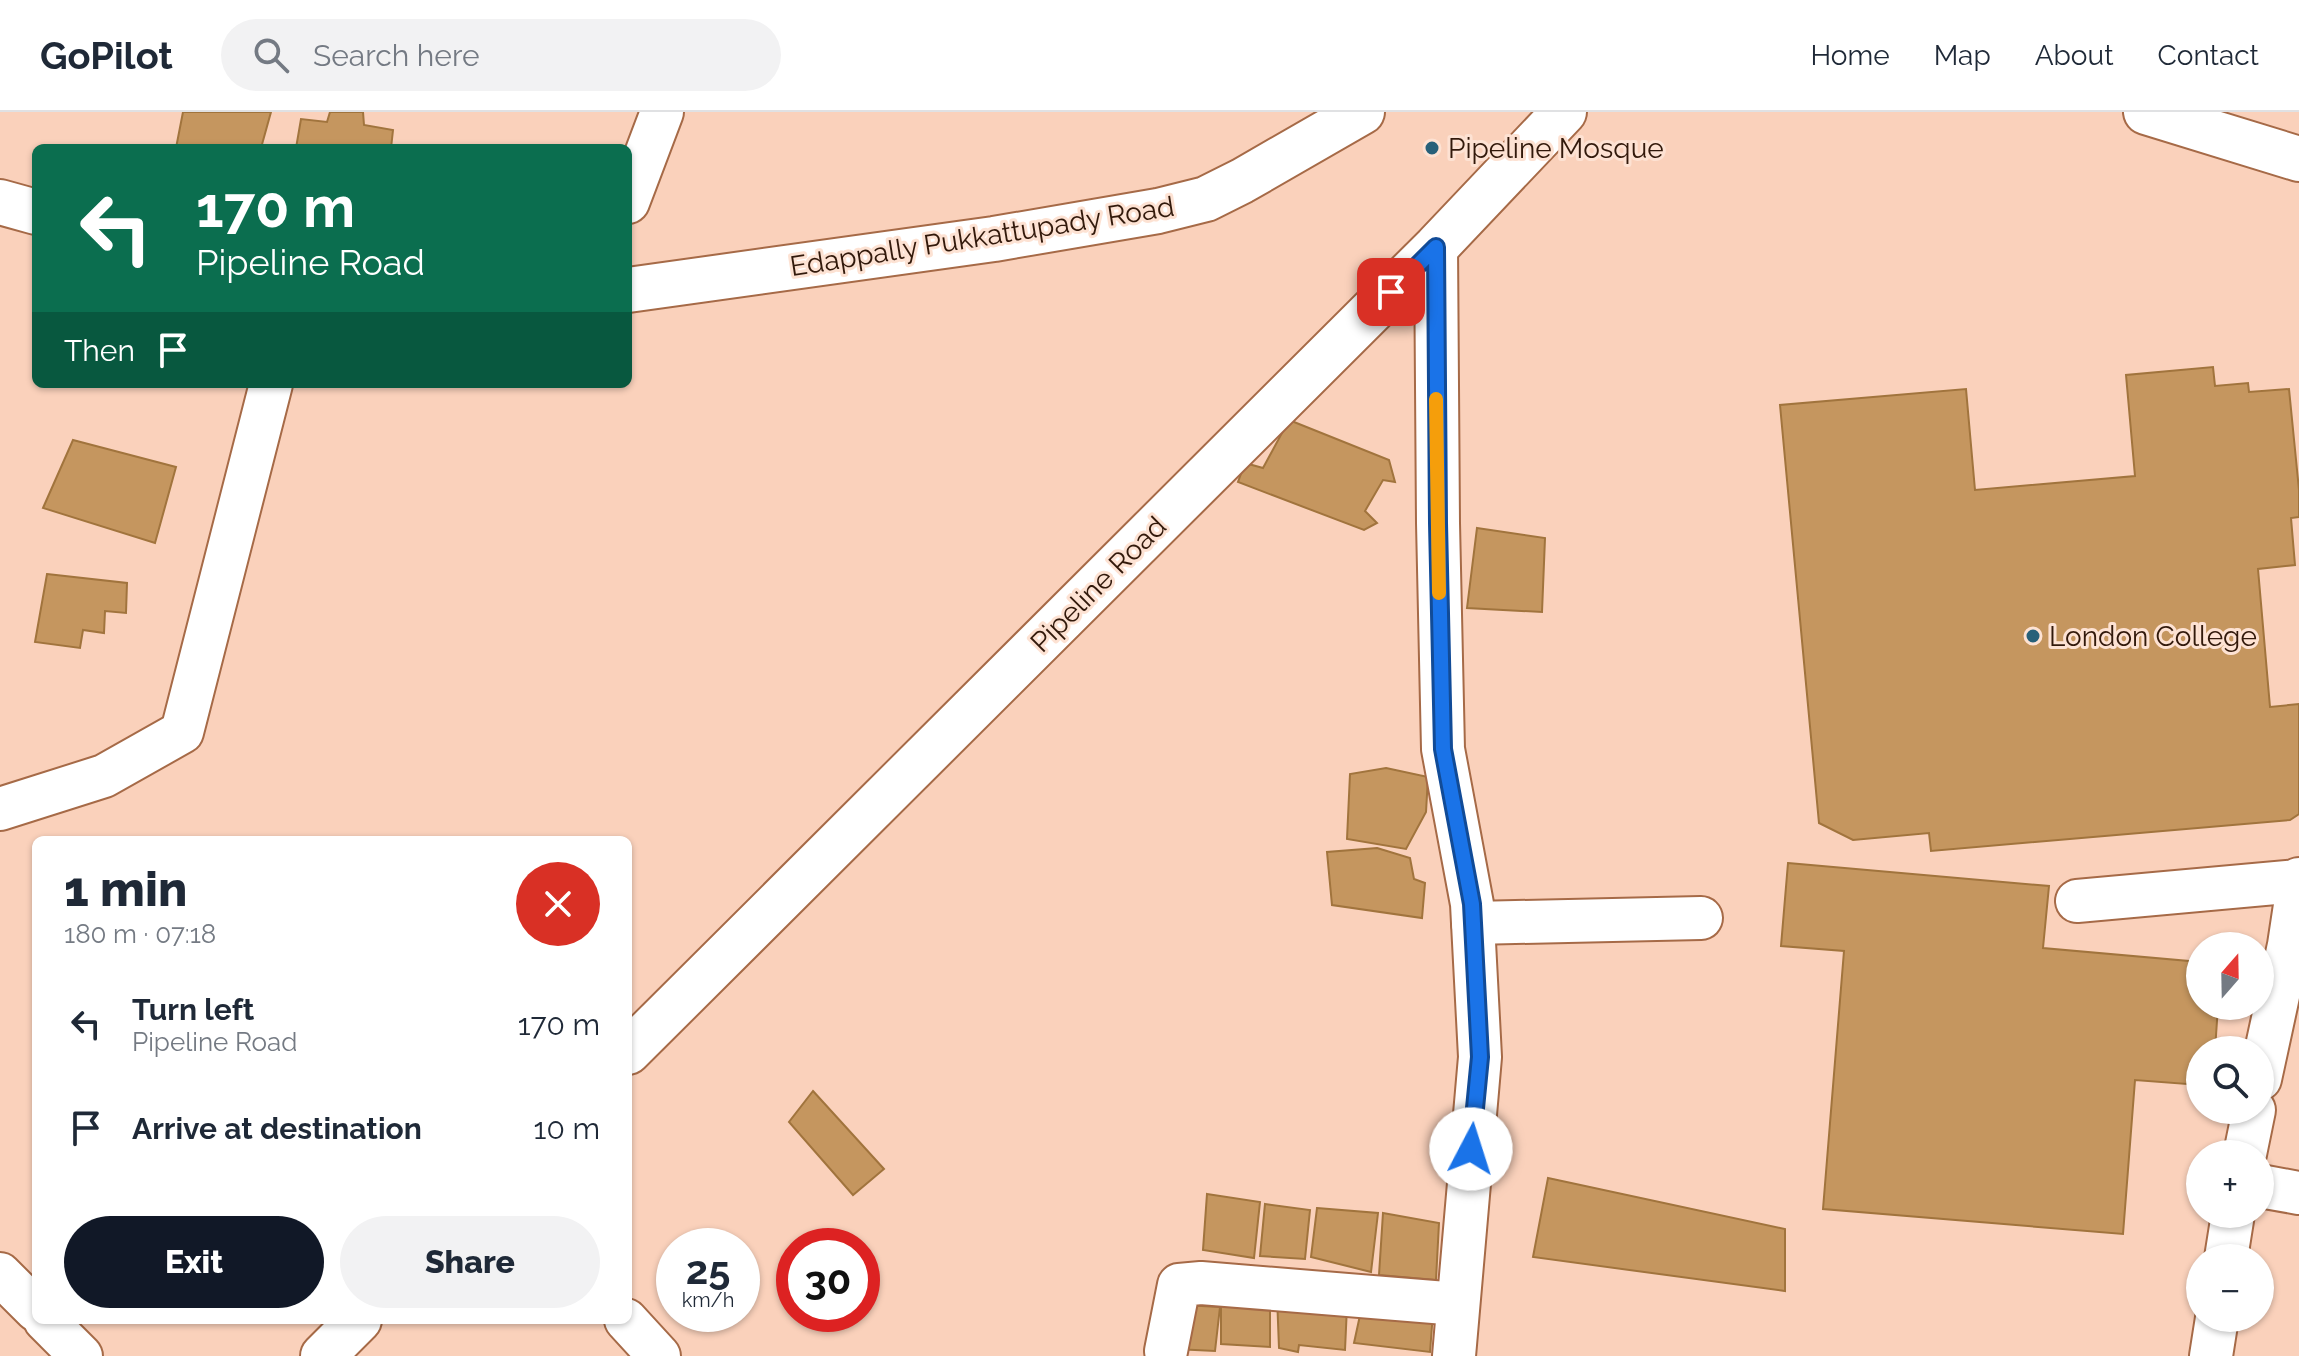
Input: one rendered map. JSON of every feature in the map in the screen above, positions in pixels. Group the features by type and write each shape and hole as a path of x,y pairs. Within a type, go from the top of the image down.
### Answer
{"street":[{"path":"632,191 662,112"},
{"name":"Edappally Pukkattupady Road","path":"632,289 994,239 1158,211 1206,199 1362,112"},
{"name":"Pipeline Road","path":"632,1048 1436,247 1564,112"},
{"path":"2146,112 2299,159"},
{"path":"0,202 32,211"},
{"path":"1436,247 1443,749 1472,904 1480,1057 1454,1356"},
{"path":"0,809 104,776 182,732 270,388"},
{"path":"2077,901 2299,880 2269,1036"},
{"path":"1473,923 1701,918"},
{"path":"2274,1189 2299,1193"},
{"path":"0,1274 32,1306"},
{"path":"1166,1351 1179,1285 1201,1283 1458,1304"},
{"path":"49,1324 81,1356"},
{"path":"323,1356 355,1324"},
{"path":"630,1324 659,1356"},
{"path":"2211,1356 2215,1332"}],"building":[{"path":"183,112 271,112 262,144 177,144"},
{"path":"330,112 363,112 364,125 393,130 391,144 297,144 301,119 327,122"},
{"name":"London College","path":"2213,367 2215,386 2248,383 2249,392 2289,389 2299,490 2299,517 2291,518 2295,565 2258,569 2270,707 2299,704 2299,814 2290,820 1931,851 1929,833 1853,840 1819,823 1780,405 1966,389 1975,490 2135,476 2126,375"},
{"path":"1289,420 1389,460 1395,482 1383,480 1365,511 1377,523 1364,530 1238,482 1245,463 1263,468"},
{"path":"73,440 176,467 155,543 43,508"},
{"path":"1477,528 1545,538 1542,612 1467,608"},
{"path":"47,574 127,583 126,613 105,611 104,633 83,630 80,648 35,642"},
{"path":"1386,768 1428,777 1426,812 1406,849 1347,839 1350,774"},
{"path":"1377,848 1410,858 1414,879 1425,883 1422,918 1332,905 1327,852"},
{"path":"1788,863 2049,886 2043,948 2186,961 2186,1020 2217,1020 2216,1036 2186,1036 2186,1084 2135,1080 2123,1234 1823,1209 1844,951 1781,946"},
{"path":"813,1091 884,1169 853,1195 789,1122"},
{"path":"1548,1178 1785,1229 1785,1291 1533,1257"},
{"path":"1207,1194 1260,1202 1254,1258 1203,1250"},
{"path":"1265,1204 1310,1210 1305,1259 1260,1256"},
{"path":"1317,1208 1378,1213 1371,1272 1311,1257"},
{"path":"1383,1213 1439,1223 1436,1280 1379,1275"},
{"path":"1270,1296 1270,1347 1221,1344 1221,1297"},
{"path":"1277,1296 1347,1306 1345,1350 1299,1345 1298,1352 1279,1348"},
{"path":"1183,1305 1220,1307 1215,1351 1175,1349"},
{"path":"1362,1306 1433,1313 1430,1352 1354,1343"}],"slow traffic":[{"path":"1436,399 1439,593"}],"place":[{"name":"Pipeline Mosque","path":"1432,148"},
{"name":"London College","path":"2033,636"}],"route":[{"path":"1391,292 1436,247 1443,749 1472,904 1480,1057 1471,1149"}]}
